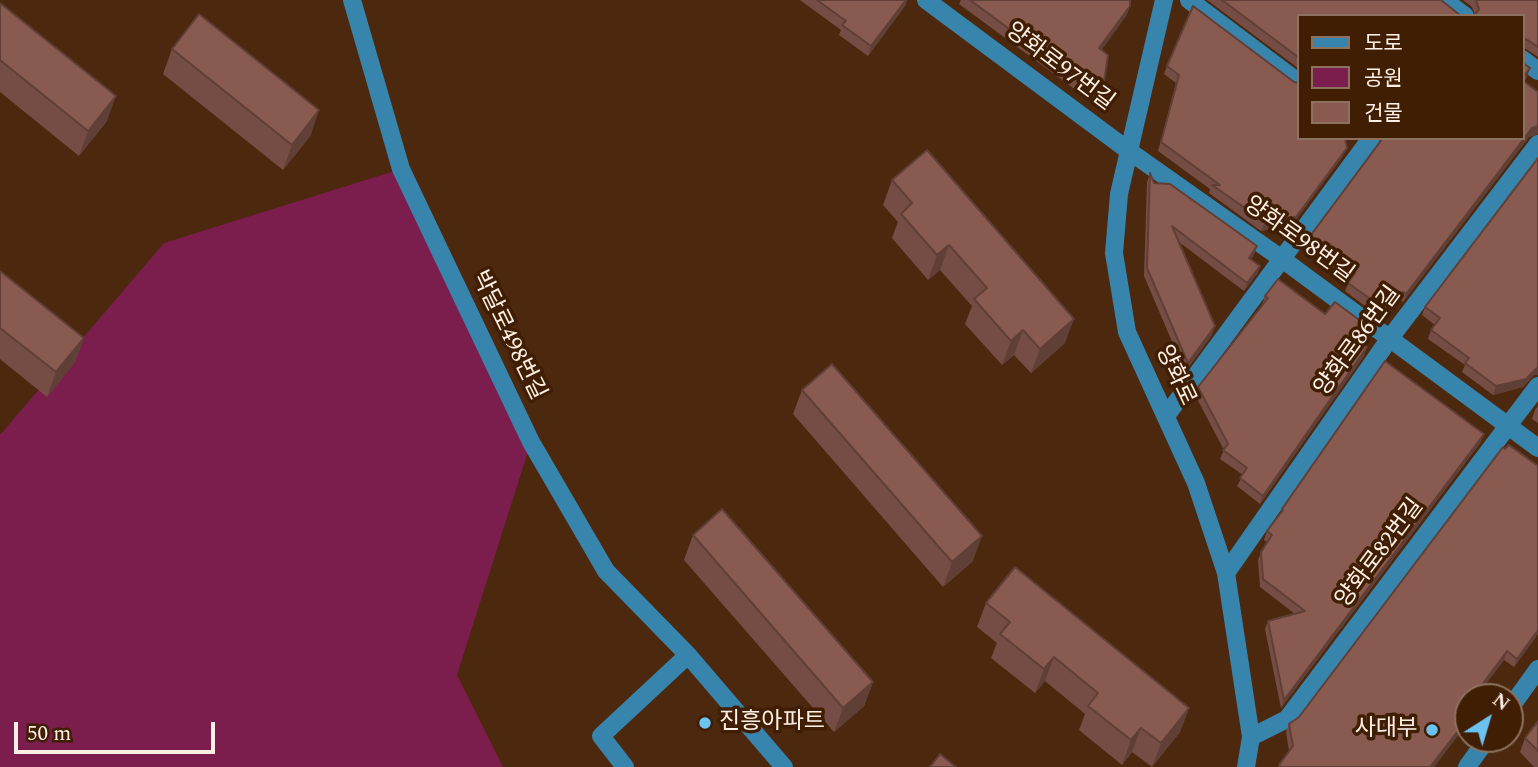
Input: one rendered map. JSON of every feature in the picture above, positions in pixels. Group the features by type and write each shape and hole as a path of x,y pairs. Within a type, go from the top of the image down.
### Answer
{"street":[{"name":"박달로498번길","path":"352,0 401,169 531,442 606,571 688,655 784,767"},
{"name":"양화로97번길","path":"926,0 1129,151"},
{"name":"양화로","path":"1164,0 1119,194 1114,253 1127,332 1196,483 1226,573 1251,737 1246,767"},
{"path":"1189,0 1296,80"},
{"path":"1444,0 1462,14"},
{"path":"1166,416 1370,140"},
{"name":"양화로86번길","path":"1226,573 1390,338 1538,144"},
{"name":"양화로98번길","path":"1129,151 1282,259 1538,447"},
{"name":"양화로82번길","path":"1251,737 1287,719 1538,386"},
{"path":"625,767 601,736 688,655"},
{"path":"1524,689 1538,670"}],"green space":[{"path":"401,169 531,442 457,675 503,767 0,767 0,435 164,243"}],"building":[{"path":"817,0 906,0 871,46 842,25 846,21"},
{"path":"970,0 1130,0 1130,6 1099,48 1108,55 1104,82 1096,93"},
{"path":"1222,0 1441,0 1458,14 1296,14 1296,56"},
{"path":"1476,0 1538,0 1538,47 1524,40 1524,14 1475,14 1479,9"},
{"path":"0,3 116,96 88,131 0,60"},
{"path":"1193,6 1296,82 1296,140 1345,140 1347,148 1296,217 1279,217 1277,220 1265,222 1212,185 1220,185 1161,142 1179,75 1167,66"},
{"path":"199,14 319,110 292,145 172,49"},
{"path":"1524,64 1530,68 1524,76"},
{"path":"1524,82 1538,92 1538,126 1532,128 1524,139"},
{"path":"1382,140 1523,140 1406,294 1403,292 1395,302 1380,306 1348,283 1355,273 1308,239"},
{"path":"927,150 1074,319 1040,349 1023,330 1011,341 974,299 987,288 949,245 937,255 901,214 912,203 892,180"},
{"path":"1538,158 1538,367 1526,379 1496,386 1465,363 1469,358 1431,330 1440,318 1425,307"},
{"path":"1150,173 1154,183 1170,184 1257,246 1249,258 1260,266 1247,283 1172,226 1215,326 1188,363 1147,268"},
{"path":"0,271 84,338 56,372 0,328"},
{"path":"1278,279 1325,314 1335,302 1366,325 1357,337 1366,343 1367,347 1263,496 1240,478 1247,468 1223,450 1228,444 1198,387 1268,298 1265,296"},
{"path":"1385,361 1484,434 1284,700 1268,621 1305,611 1263,579 1261,552 1272,535 1267,531"},
{"path":"832,364 982,536 952,562 802,390"},
{"path":"1509,445 1538,466 1538,630 1517,659 1507,651 1483,683 1454,683 1454,736 1430,767 1281,767 1279,765 1293,746 1289,724 1299,717 1503,447 1505,449"},
{"path":"722,509 873,682 843,708 693,535"},
{"path":"1015,567 1189,708 1161,743 1141,728 1131,740 1088,706 1098,693 1054,657 1044,669 1000,634 1010,622 986,603"},
{"path":"1538,721 1538,751 1525,738"},
{"path":"940,754 956,767 930,767"}],"place":[{"name":"진흥아파트","path":"705,723"},
{"name":"사대부","path":"1432,730"}]}
